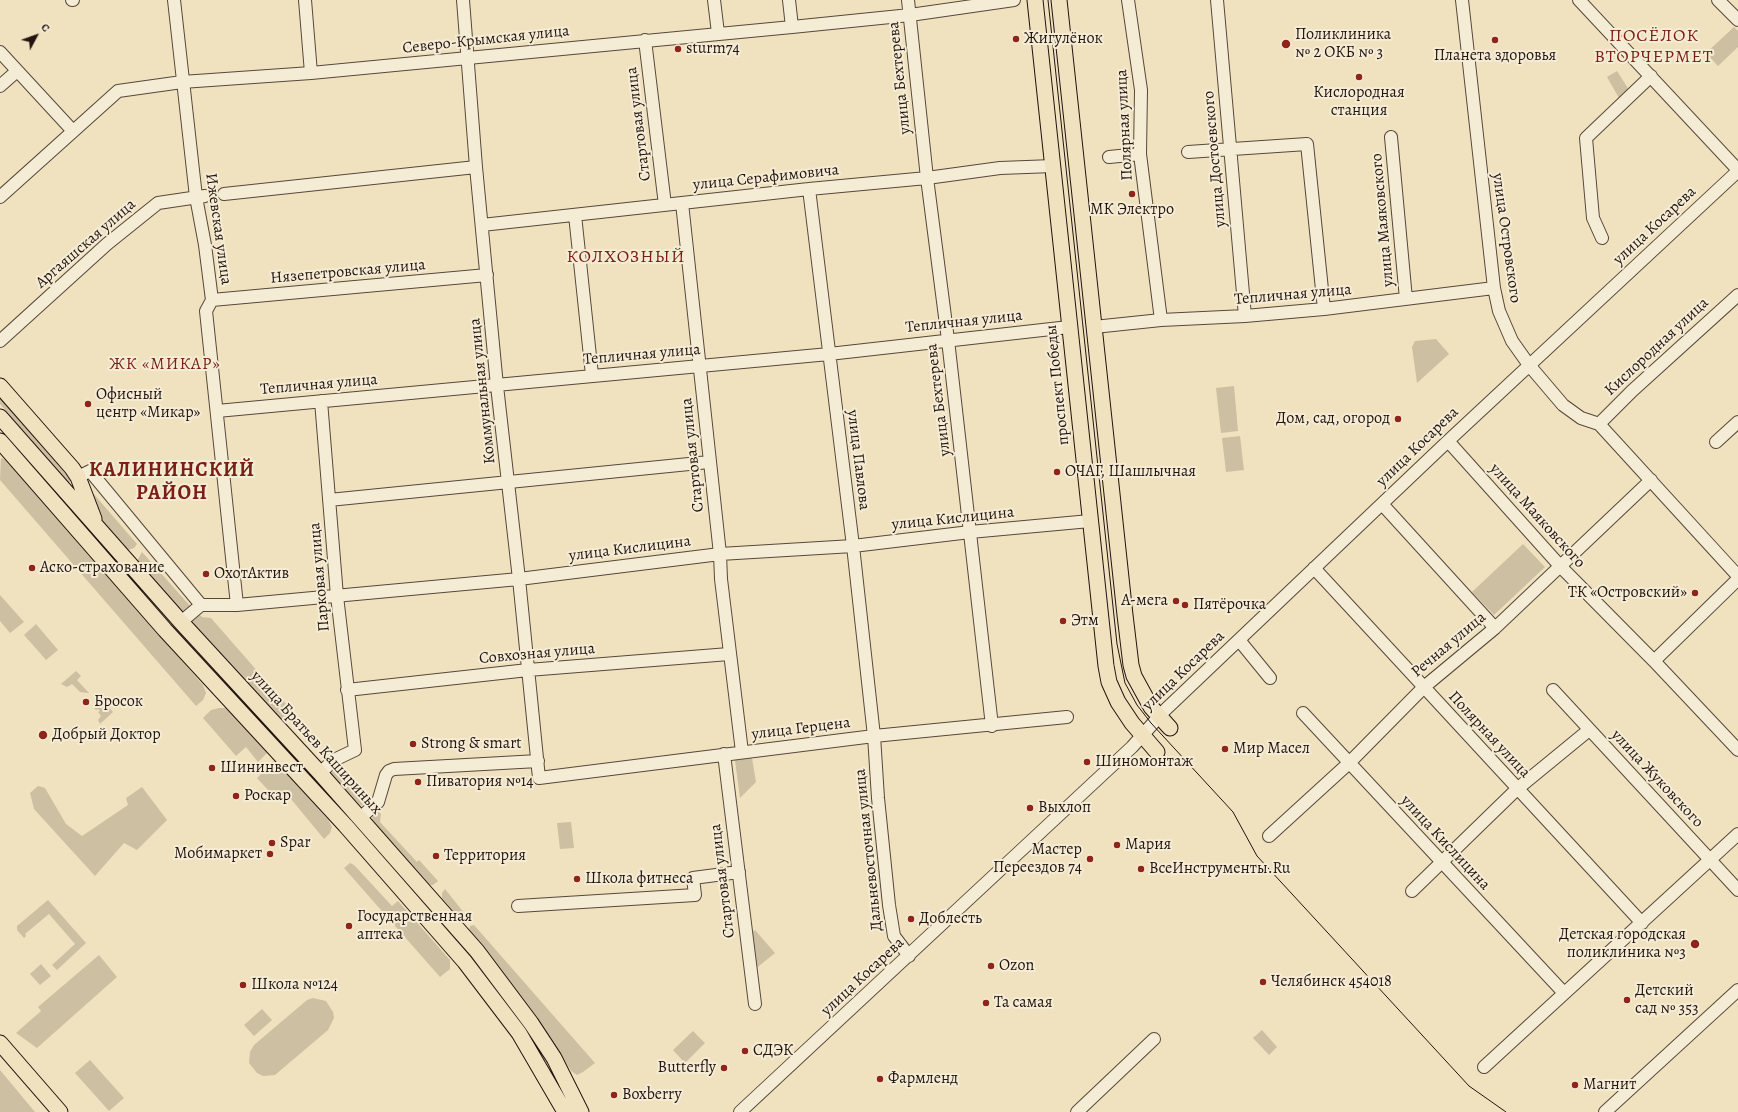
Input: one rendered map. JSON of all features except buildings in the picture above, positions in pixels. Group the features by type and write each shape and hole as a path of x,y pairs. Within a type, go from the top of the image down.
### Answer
{"main road":[{"name":"проспект Победы","path":"1035,0 1102,638 1110,682 1121,707 1157,752"},
{"path":"1059,0 1131,665 1139,686 1151,707 1170,728"},
{"path":"0,386 75,472 97,528"},
{"name":"улица Братьев Кашириных","path":"0,417 97,528 320,773 477,951 508,991 554,1058 581,1112"},
{"name":"улица Братьев Кашириных","path":"0,441 165,630 340,820 465,962 518,1033 565,1112"},
{"path":"0,1043 60,1112"}],"street":[{"name":"Ижевская улица","path":"174,0 182,82 200,196 212,300 206,311 238,605"},
{"path":"305,0 312,73"},
{"name":"Коммунальная улица","path":"463,0 476,167 497,386 509,482 539,778"},
{"path":"714,0 718,33"},
{"path":"789,0 792,27"},
{"name":"улица Бехтерева","path":"908,0 927,178 948,340 992,726"},
{"name":"Северо-Крымская улица","path":"0,197 72,130 118,91 182,82 312,73 792,27 910,15 1014,0"},
{"name":"Полярная улица","path":"1128,0 1141,90 1140,154 1161,320"},
{"name":"улица Достоевского","path":"1217,0 1224,62 1229,149 1245,316"},
{"name":"улица Островского","path":"1462,0 1494,288 1499,311 1512,342 1529,365 1563,405 1581,418 1599,424 1650,480 1735,567"},
{"path":"1580,0 1738,170"},
{"path":"1718,0 1738,20"},
{"name":"Стартовая улица","path":"645,40 665,205"},
{"path":"0,52 72,130"},
{"path":"0,86 17,71"},
{"path":"1602,238 1593,218 1586,138 1651,76"},
{"name":"улица Маяковского","path":"1391,137 1406,300"},
{"path":"1188,152 1307,144 1324,309"},
{"path":"1109,157 1140,154"},
{"name":"улица Серафимовича","path":"482,225 809,189 927,178 1000,168 1053,166"},
{"path":"224,194 476,167"},
{"name":"улица Косарева","path":"740,1112 1142,735 1158,716 1448,440 1738,170"},
{"name":"улица Павлова","path":"809,189 853,546 874,736"},
{"name":"Аргаяшская улица","path":"0,341 107,244 158,203 200,196"},
{"name":"Стартовая улица","path":"682,203 709,462 742,752"},
{"path":"575,215 592,375"},
{"name":"Нязепетровская улица","path":"212,300 487,275"},
{"name":"Тепличная улица","path":"1094,327 1161,320 1245,316 1324,309 1494,288"},
{"name":"Кислородная улица","path":"1599,424 1632,391 1738,295"},
{"name":"Тепличная улица","path":"217,411 829,354 1070,327"},
{"name":"Парковая улица","path":"320,773 334,760 355,750 337,596 321,401"},
{"path":"1716,442 1738,422"},
{"name":"улица Маяковского","path":"1448,440 1561,567 1654,661 1738,750"},
{"path":"329,500 709,462"},
{"path":"75,472 90,471 201,605 181,622"},
{"name":"Речная улица","path":"1269,836 1349,763 1424,687 1495,628 1561,567 1650,480"},
{"path":"1382,504 1495,628"},
{"name":"улица Кислицина","path":"201,605 238,605 519,579 720,554 853,546 970,532 1090,521"},
{"name":"Полярная улица","path":"1314,568 1517,789 1642,922"},
{"path":"1654,661 1738,579"},
{"path":"1239,640 1270,678"},
{"name":"Совхозная улица","path":"347,690 528,670 730,654"},
{"name":"улица Жуковского","path":"1553,690 1738,890"},
{"name":"улица Кислицина","path":"1303,713 1441,863 1564,993"},
{"name":"улица Герцена","path":"539,778 874,736 992,726 1066,717"},
{"path":"1412,891 1517,789 1589,730"},
{"name":"Дальневосточная улица","path":"874,736 878,798 889,905 894,936 908,956"},
{"name":"Стартовая улица","path":"724,754 755,1004"},
{"path":"360,818 378,802 386,775 394,768 538,761"},
{"path":"1484,1067 1738,834"},
{"path":"518,906 695,895 693,878 739,872"},
{"path":"1605,1112 1738,990"},
{"path":"1077,1112 1154,1039"}],"shaded area":[{"path":"1734,27 1738,31 1738,47 1718,66 1706,53"},
{"path":"1617,71 1629,90 1619,98 1607,77"},
{"path":"1436,339 1449,354 1417,383 1412,347 1415,341"},
{"path":"1234,386 1238,431 1221,433 1216,388"},
{"path":"0,393 72,480 70,482 68,482 0,404"},
{"path":"1240,436 1244,470 1226,472 1222,438"},
{"path":"1,458 6,460 203,685 206,693 203,700 196,706 0,480"},
{"path":"86,485 137,544 134,548 128,550 99,517"},
{"path":"1523,544 1545,567 1494,615 1472,592"},
{"path":"142,552 191,607 184,614 137,561"},
{"path":"0,595 24,622 10,633 0,621"},
{"path":"199,614 202,617 211,618 294,713 283,722 190,621"},
{"path":"36,624 58,650 46,660 24,635"},
{"path":"76,671 81,676 77,680 89,693 80,692 72,684 67,687 61,684"},
{"path":"95,700 102,709 107,705 113,712 100,724 98,720 101,716 98,712 100,711 94,708"},
{"path":"226,708 268,752 258,762 246,747 236,756 203,718 211,710"},
{"path":"752,758 756,782 740,798 735,760"},
{"path":"275,760 329,821 332,827 330,833 324,839 286,793 278,801 257,778"},
{"path":"335,770 365,803 361,806 331,773"},
{"path":"38,786 45,788 66,824 82,836 128,805 126,798 142,787 167,820 137,850 124,843 95,876 34,809 30,793"},
{"path":"377,810 381,814 380,822 417,862 419,860 438,881 433,885 430,885 372,820 373,813"},
{"path":"571,822 574,848 560,849 557,823"},
{"path":"350,863 354,865 392,906 398,901 450,960 450,969 440,977 344,868"},
{"path":"445,889 469,919 460,919 442,898 442,893"},
{"path":"48,900 86,943 57,970 52,965 75,944 49,914 25,934 26,936 24,938 17,930 17,926"},
{"path":"474,925 595,1063 577,1075 571,1071 540,1021 469,930 470,926"},
{"path":"755,930 775,953 754,970 749,935"},
{"path":"99,955 117,977 37,1048 16,1033 41,1011 38,1007"},
{"path":"41,964 51,976 40,985 30,974"},
{"path":"313,998 326,1001 333,1012 334,1018 328,1030 275,1075 263,1076 257,1073 249,1063 250,1052 254,1045 307,1000"},
{"path":"262,1009 272,1020 254,1036 244,1025"},
{"path":"1262,1030 1277,1047 1269,1055 1253,1038"},
{"path":"693,1031 705,1043 685,1063 673,1050"},
{"path":"90,1060 124,1098 109,1111 75,1073"},
{"path":"0,1070 35,1112 0,1112"}],"tram line":[{"path":"1048,0 1117,644 1125,683 1137,705 1151,723 1233,812 1257,856 1469,1086 1506,1112"}],"place":[{"name":"Жигулёнок","path":"1016,39"},
{"name":"Планета здоровья","path":"1495,40"},
{"name":"Поликлиника № 2 ОКБ № 3","path":"1286,44"},
{"name":"sturm74","path":"678,49"},
{"name":"Кислородная станция","path":"1359,77"},
{"name":"МК Электро","path":"1132,194"},
{"name":"Офисный центр «Микар»","path":"88,404"},
{"name":"Дом, сад, огород","path":"1398,419"},
{"name":"ОЧАГ, Шашлычная","path":"1057,472"},
{"name":"Аско-страхование","path":"32,568"},
{"name":"ОхотАктив","path":"206,574"},
{"name":"ТК «Островский»","path":"1695,593"},
{"name":"А-мега","path":"1176,601"},
{"name":"Пятёрочка","path":"1185,605"},
{"name":"Этм","path":"1063,621"},
{"name":"Бросок","path":"86,702"},
{"name":"Добрый Доктор","path":"43,735"},
{"name":"Strong & smart","path":"413,744"},
{"name":"Мир Масел","path":"1225,749"},
{"name":"Шиномонтаж","path":"1087,762"},
{"name":"Шининвест","path":"212,768"},
{"name":"Пиватория №14","path":"418,782"},
{"name":"Роскар","path":"236,796"},
{"name":"Выхлоп","path":"1030,808"},
{"name":"Spar","path":"272,843"},
{"name":"Мария","path":"1117,845"},
{"name":"Мобимаркет","path":"270,854"},
{"name":"Территория","path":"436,856"},
{"name":"Мастер Переездов 74","path":"1090,859"},
{"name":"ВсеИнструменты.Ru","path":"1141,869"},
{"name":"Школа фитнеса","path":"577,879"},
{"name":"Доблесть","path":"911,919"},
{"name":"Государственная аптека","path":"349,926"},
{"name":"Детская городская поликлиника №3","path":"1695,944"},
{"name":"Ozon","path":"991,966"},
{"name":"Челябинск 454018","path":"1263,982"},
{"name":"Школа №124","path":"243,985"},
{"name":"Детский сад № 353","path":"1627,1000"},
{"name":"Та самая","path":"986,1003"},
{"name":"СДЭК","path":"745,1051"},
{"name":"Butterfly","path":"724,1068"},
{"name":"Фармленд","path":"880,1079"},
{"name":"Магнит","path":"1575,1085"},
{"name":"Boxberry","path":"614,1095"}],"district":[{"name":"ПОСЁЛОК ВТОРЧЕРМЕТ","path":"1654,47"},
{"name":"КОЛХОЗНЫЙ","path":"626,258"},
{"name":"ЖК «МИКАР»","path":"165,365"},
{"name":"КАЛИНИНСКИЙ РАЙОН","path":"172,482"}]}
